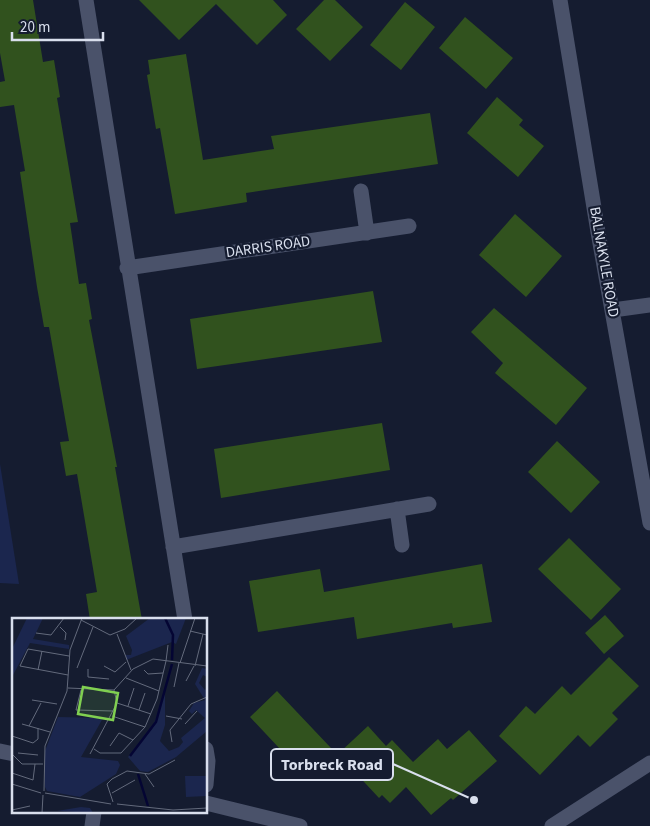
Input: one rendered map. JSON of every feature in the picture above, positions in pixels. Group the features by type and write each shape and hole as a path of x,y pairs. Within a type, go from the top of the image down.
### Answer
{"street":[{"path":"86,0 127,268 185,618"},
{"name":"BALNAKYLE ROAD","path":"560,0 598,232 650,523"},
{"path":"361,191 367,233"},
{"name":"DARRIS ROAD","path":"127,268 409,226"},
{"path":"613,310 650,305"},
{"path":"172,547 429,504"},
{"path":"396,509 402,545"},
{"path":"552,826 650,763"},
{"path":"208,803 300,826"}],"shaded area":[{"path":"0,464 19,584 0,583"}],"building":[{"path":"0,0 33,0 43,62 54,60 60,97 57,98 78,222 70,223 79,284 86,283 92,319 89,320 117,467 115,467 142,618 90,618 86,594 97,592 77,474 66,476 60,442 69,441 49,327 44,327 37,287 20,172 25,171 14,105 0,107 0,82 5,81 0,53"},
{"path":"139,0 273,0 287,15 257,45 216,4 179,40"},
{"path":"324,0 335,0 363,27 330,61 296,29"},
{"path":"405,2 435,27 401,70 370,45"},
{"path":"465,17 513,58 486,89 439,48"},
{"path":"186,54 203,160 274,149 271,136 430,113 438,164 246,193 247,202 175,214 160,128 156,129 147,75 150,74 148,60"},
{"path":"497,97 523,120 519,125 544,146 518,177 467,133"},
{"path":"515,214 562,256 526,297 479,255"},
{"path":"373,291 382,342 197,369 190,319"},
{"path":"494,308 587,388 556,425 495,373 503,363 471,332"},
{"path":"382,423 390,470 221,498 214,449"},
{"path":"557,441 600,482 571,513 528,472"},
{"path":"569,538 621,589 591,620 538,569"},
{"path":"482,564 492,622 453,628 452,623 357,639 354,617 258,632 249,581 320,569 324,592"},
{"path":"605,615 624,636 604,654 585,633"},
{"path":"609,657 639,686 612,713 618,719 590,747 578,735 540,775 499,736 526,706 535,714 562,686 571,695"},
{"path":"277,691 331,748 298,779 274,754 280,749 250,717"},
{"path":"368,726 386,746 392,740 413,762 438,739 447,749 469,730 497,761 453,800 451,798 431,815 406,787 390,803 382,795 379,798 338,754"}],"place":[{"name":"Torbreck Road","path":"474,800"}]}
